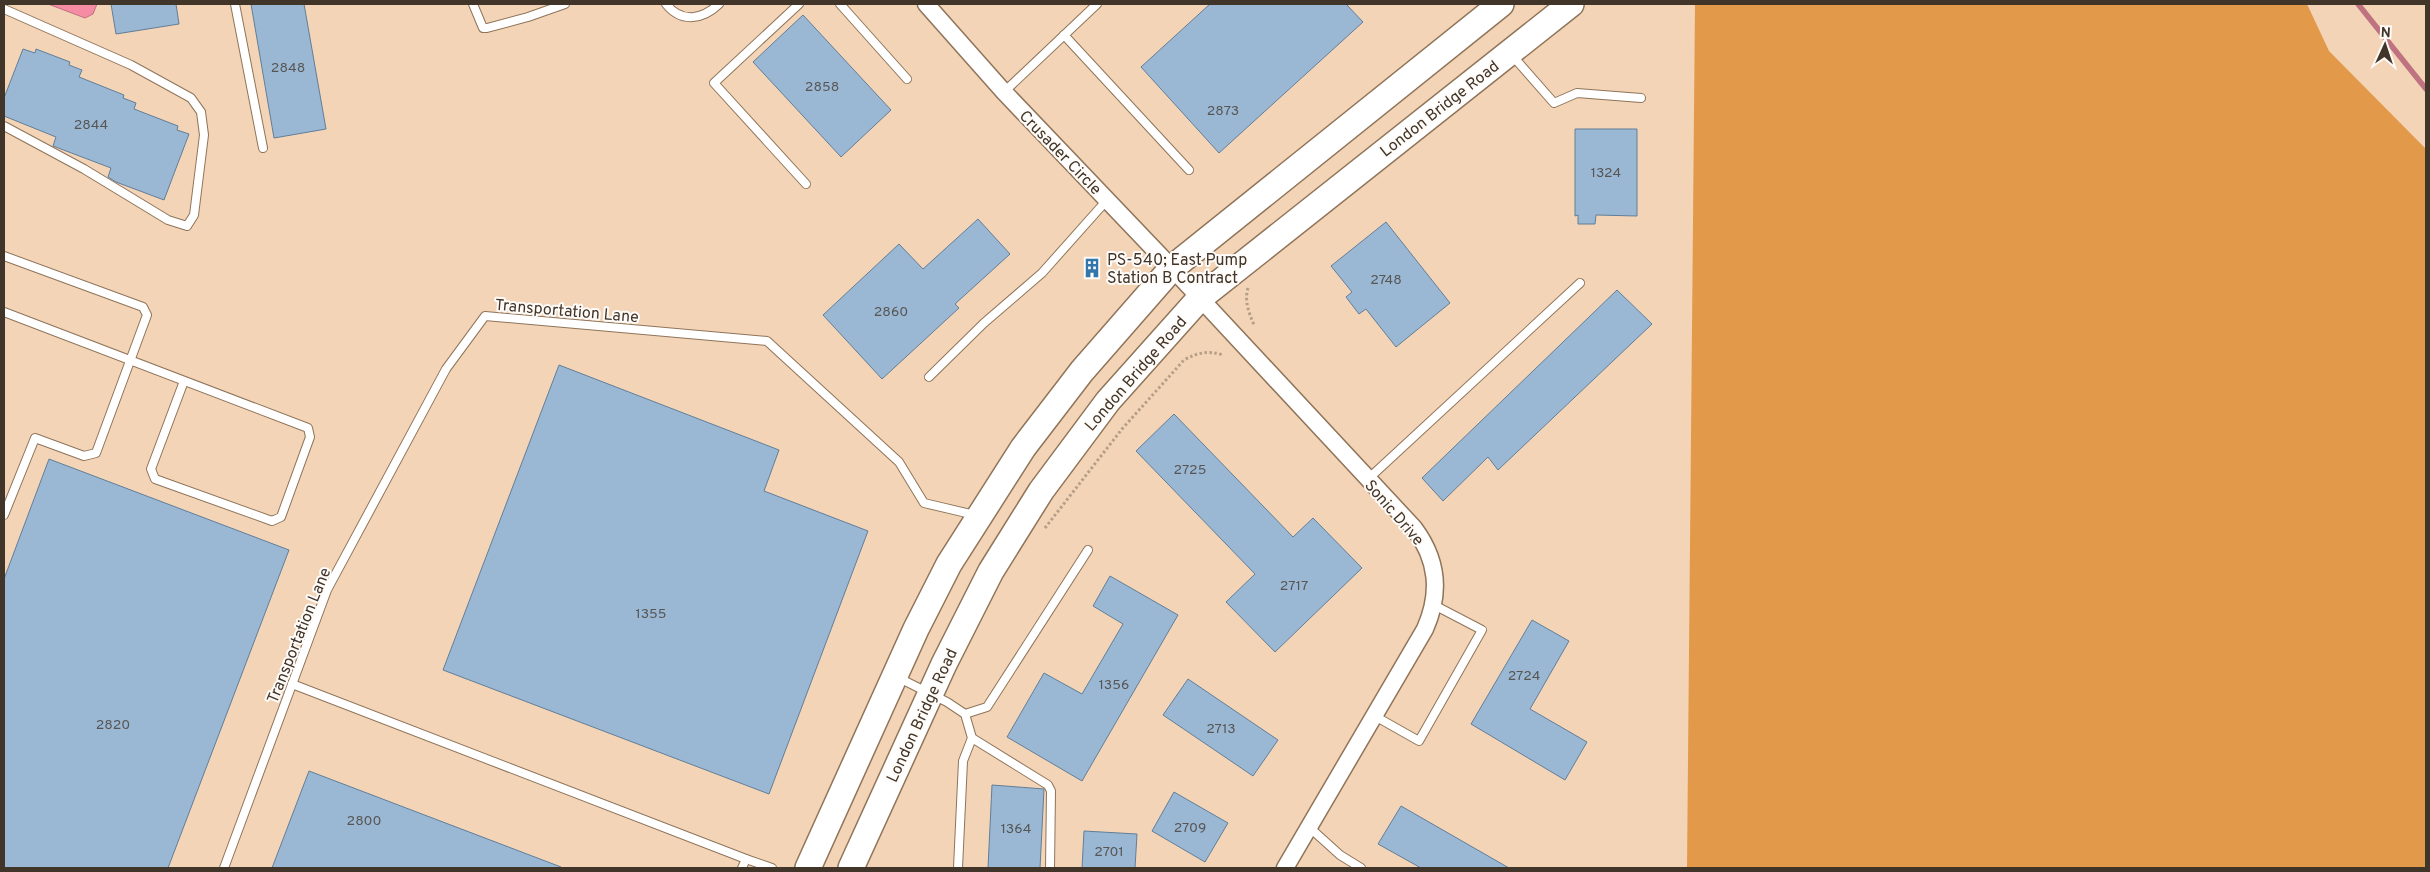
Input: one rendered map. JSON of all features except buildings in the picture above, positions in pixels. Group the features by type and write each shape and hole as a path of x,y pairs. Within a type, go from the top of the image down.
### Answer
{"main road":[{"path":"808,868 932,596 978,516 1023,448 1066,391 1172,268 1501,4"},
{"name":"London Bridge Road","path":"851,868 930,694 991,571 1041,491 1108,401 1200,298 1571,4"}],"street":[{"name":"Crusader Circle","path":"926,4 1004,92 1200,298"},
{"name":"Sonic Drive","path":"1200,298 1423,540 1430,554 1436,577 1434,605 1425,629 1285,868"}],"lane":[{"path":"236,4 263,148"},
{"path":"473,4 483,28 528,17 565,4"},
{"path":"666,4 682,16 694,17 706,16 719,4"},
{"path":"799,4 714,83 806,184"},
{"path":"840,4 907,79"},
{"path":"1004,92 1097,4"},
{"path":"4,9 131,65 191,98 201,112 204,135 194,215 187,226 168,220 84,169 4,126"},
{"path":"1064,35 1189,170"},
{"path":"1510,52 1554,103 1577,93 1640,98"},
{"path":"929,377 984,323 1042,273 1107,200"},
{"path":"4,256 143,307 147,315 96,453 84,456 35,438 4,515"},
{"path":"1367,480 1580,283"},
{"path":"4,312 184,380 308,428 310,436 281,517 272,522 156,479 151,470 184,380"},
{"name":"Transportation Lane","path":"224,868 327,590 446,369 485,316 767,341 899,462 924,503 978,516"},
{"path":"965,714 987,707 1088,550"},
{"path":"1373,715 1420,741 1482,630 1434,605"},
{"path":"895,676 965,714 972,738 963,761 958,868"},
{"path":"292,684 772,868"},
{"path":"972,738 1048,785 1051,791 1050,868"},
{"path":"1309,827 1340,855 1362,868"},
{"path":"742,868 746,859"}],"path":[{"path":"1040,534 1079,487 1122,429 1184,360 1196,353 1212,352 1223,355"}],"shaded area":[{"path":"48,4 97,4 93,14 85,18"},
{"path":"1695,4 2307,4 2329,51 2426,149 2426,868 1687,868"}],"waterway":[{"path":"2358,4 2426,89"}],"place":[{"name":"PS-540; East Pump Station B Contract","path":"1092,268"}]}
